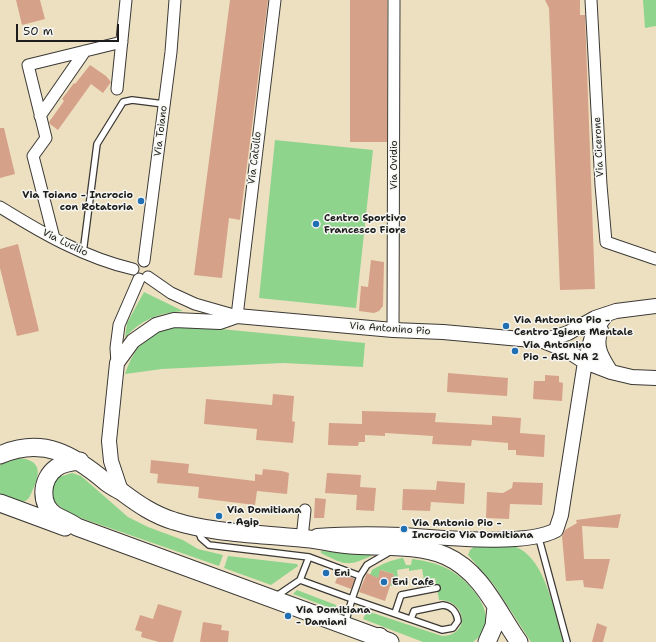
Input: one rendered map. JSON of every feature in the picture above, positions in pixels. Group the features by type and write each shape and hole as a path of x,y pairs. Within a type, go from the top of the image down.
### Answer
{"main road":[{"path":"0,455 19,448 31,447 53,450 80,461 136,504 175,522 348,545 394,547 431,552 456,561 475,576 518,642"},
{"path":"80,461 56,468 46,479 44,493 48,507 54,514 77,527 345,624 384,641"},
{"path":"0,503 64,527 77,527"},
{"path":"488,642 494,626 496,607"}],"street":[{"path":"117,89 126,0"},
{"name":"Via Toiano","path":"144,261 164,104 175,0"},
{"name":"Via Catullo","path":"237,316 275,0"},
{"name":"Via Ovidio","path":"393,330 394,0"},
{"name":"Via Cicerone","path":"591,0 601,185 606,242 656,259"},
{"path":"54,238 33,156 46,138 28,65 122,42"},
{"path":"40,116 85,51"},
{"name":"Via Lucilio","path":"0,207 83,253 140,275"},
{"path":"121,491 111,461 109,441 117,363 116,348 119,325 140,275 137,263 144,261 151,266 151,273 140,275"},
{"name":"Via Antonino Pio","path":"140,275 189,302 237,316 393,330 443,332 544,341 568,351 585,362 611,372 632,377 656,378"},
{"name":"Via Antonino Pio","path":"544,341 568,333 595,318 616,311 656,306"},
{"path":"305,510 302,538 350,534 473,539 538,535 556,530 559,524 585,362 593,333 607,314"},
{"path":"607,314 600,333 599,349 601,356 611,372"},
{"name":"Via Antonino Pio","path":"117,363 133,341 156,325 174,320 220,322 237,316"}],"lane":[{"path":"83,253 97,144 123,102 132,100 164,104"},
{"path":"196,526 201,538 209,545 309,557 360,576"},
{"path":"538,535 567,642"},
{"path":"345,624 360,576 368,565 387,555 394,547"},
{"path":"273,598 300,580 309,557"},
{"path":"300,580 442,630 453,628 458,622 455,611 448,606 443,605 414,611 411,619"},
{"path":"395,613 401,595 437,588"}],"green space":[{"path":"643,0 656,0 656,26 645,28"},
{"name":"Centro Sportivo Francesco Fiore","path":"275,140 373,150 356,308 259,298"},
{"path":"144,292 183,311 151,318 137,326 125,338 127,323"},
{"path":"190,326 365,343 363,367 283,363 162,369 125,374 135,352 148,338 166,329"},
{"path":"17,458 30,460 34,463 38,470 38,475 31,494 27,500 23,502 0,494 0,465"},
{"path":"72,473 81,476 128,517 148,527 183,540 198,549 223,555 219,566 78,517 65,510 55,501 52,496 52,490 59,477"},
{"path":"475,546 512,546 523,551 533,560 541,572 547,586 563,642 531,642 494,585 468,555 470,550"},
{"path":"321,551 376,554 353,563 343,563 330,558 321,553"},
{"path":"228,556 297,564 298,566 271,585 224,568"},
{"path":"403,558 406,565 411,565 412,559 444,567 453,572 470,586 477,595 486,615 486,625 482,634 473,642 423,642 363,619 367,611 442,636 452,634 458,630 462,618 460,611 455,605 439,600 435,578 424,580 422,569 409,571 409,568 397,570 399,584 390,586 394,574 381,570 378,578 370,575 372,570 379,566"},
{"path":"297,590 336,605 338,611 293,594"}],"building":[{"path":"16,0 40,0 45,19 22,25"},
{"path":"230,0 268,0 240,220 229,218 222,278 194,275"},
{"path":"350,0 387,0 387,142 350,142"},
{"path":"545,0 580,0 580,15 585,15 595,289 560,290 549,8"},
{"path":"90,65 106,76 111,82 103,93 91,84 58,130 49,122 64,101 62,99"},
{"path":"0,128 4,128 15,174 0,178"},
{"path":"18,244 39,331 17,336 0,268 0,249"},
{"path":"371,260 384,262 383,306 379,311 374,313 359,311 361,286 368,287"},
{"path":"448,373 508,378 507,396 447,392"},
{"path":"545,375 559,376 559,382 563,383 562,401 533,399 534,381 545,381"},
{"path":"273,394 294,396 292,421 295,422 293,443 256,440 257,429 204,424 206,399 272,405"},
{"path":"362,411 436,413 435,422 492,425 492,416 521,418 520,433 545,435 544,457 516,455 516,450 508,450 508,443 472,440 471,446 432,444 433,436 385,433 385,436 365,435 365,442 359,442 358,446 328,445 329,423 362,424"},
{"path":"151,460 189,464 188,473 255,481 255,474 262,475 263,469 282,471 289,473 287,494 257,491 255,505 198,498 199,487 157,483 158,474 150,473"},
{"path":"327,473 361,475 360,487 376,488 374,511 356,510 357,495 325,493"},
{"path":"437,481 465,483 464,504 431,502 430,511 402,510 403,489 436,490"},
{"path":"513,482 543,483 542,505 510,504 509,519 486,518 487,492 503,493 512,488"},
{"path":"315,498 326,499 324,518 314,518"},
{"path":"621,514 618,528 582,526 584,559 610,559 603,589 584,587 583,580 566,581 562,536 565,530 577,523 576,520"},
{"name":"Eni Cafe","path":"380,570 394,574 385,601 359,592 367,573 378,578"},
{"path":"339,573 355,579 351,589 335,583"},
{"path":"158,604 182,611 173,642 159,642 141,637 142,632 135,630 140,615 153,619"},
{"path":"203,622 222,625 221,630 229,631 228,642 200,642"},
{"path":"597,623 607,627 603,642 592,642"}],"place":[{"name":"Via Toiano - Incrocio con Rotatoria","path":"141,201"},
{"name":"Centro Sportivo Francesco Fiore","path":"316,224"},
{"name":"Via Antonino Pio - Centro Igiene Mentale","path":"506,326"},
{"name":"Via Antonino Pio - ASL NA 2","path":"515,351"},
{"name":"Via Domitiana - Agip","path":"219,516"},
{"name":"Via Antonio Pio - Incrocio Via Domitiana","path":"404,529"},
{"name":"Eni","path":"326,573"},
{"name":"Eni Cafe","path":"384,582"},
{"name":"Via Domitiana - Damiani","path":"288,616"}]}
